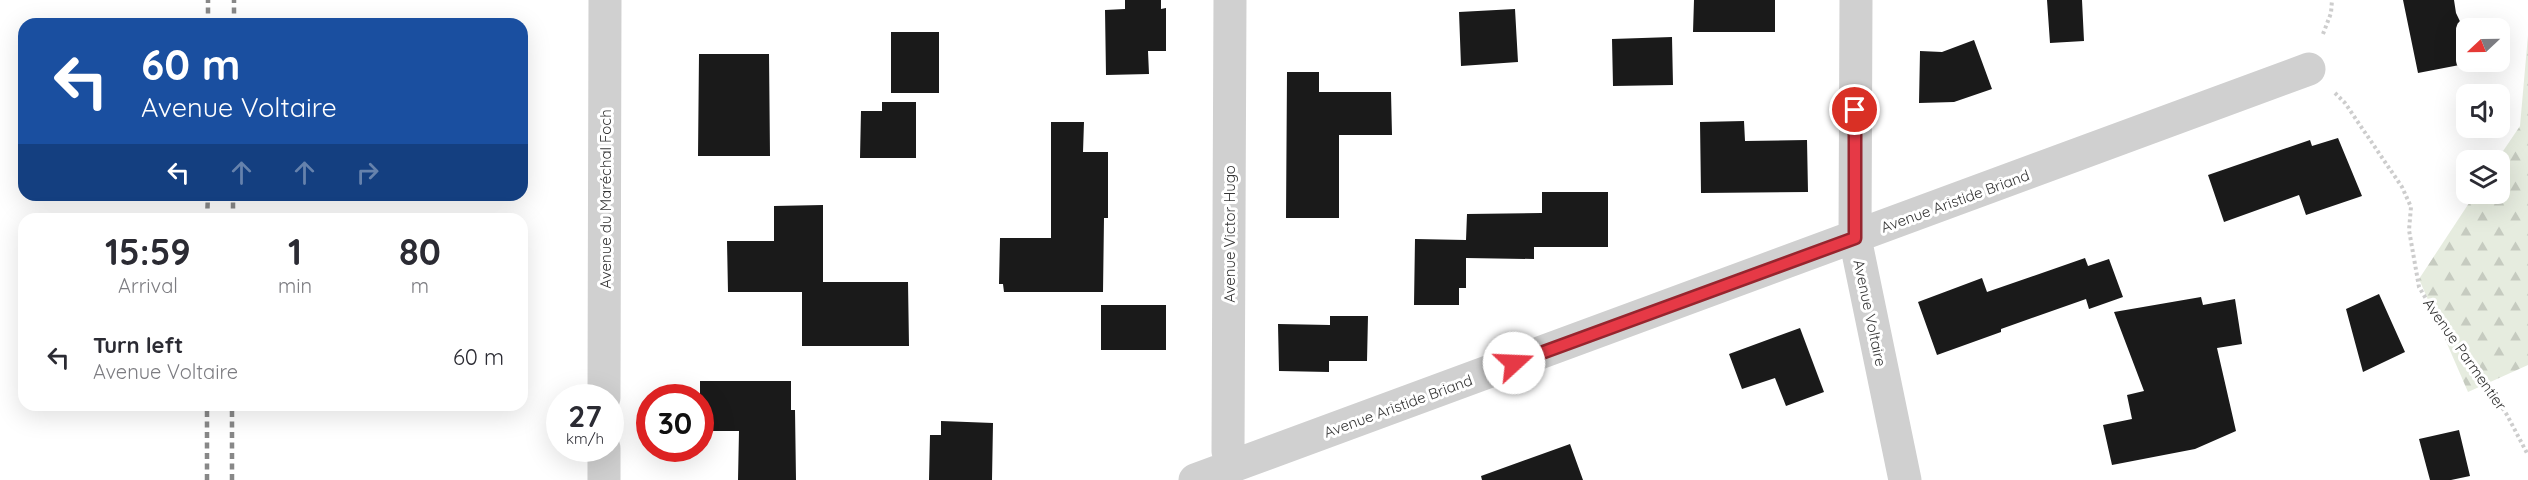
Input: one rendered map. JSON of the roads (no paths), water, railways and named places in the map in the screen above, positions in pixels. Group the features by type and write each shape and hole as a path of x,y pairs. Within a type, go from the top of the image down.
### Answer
{"street":[{"name":"Avenue du Maréchal Foch","path":"604,384 605,0"},
{"name":"Avenue Victor Hugo","path":"1230,0 1228,451 1231,467"},
{"name":"Avenue Voltaire","path":"1856,0 1855,238 1905,480"},
{"name":"Avenue Aristide Briand","path":"1195,480 2309,69"},
{"path":"604,462 604,480"}],"railway":[{"path":"208,0 208,18"},
{"path":"234,0 234,18"},
{"path":"207,213 208,201"},
{"path":"233,201 233,213"},
{"path":"207,411 207,480"},
{"path":"232,411 232,480"}]}
